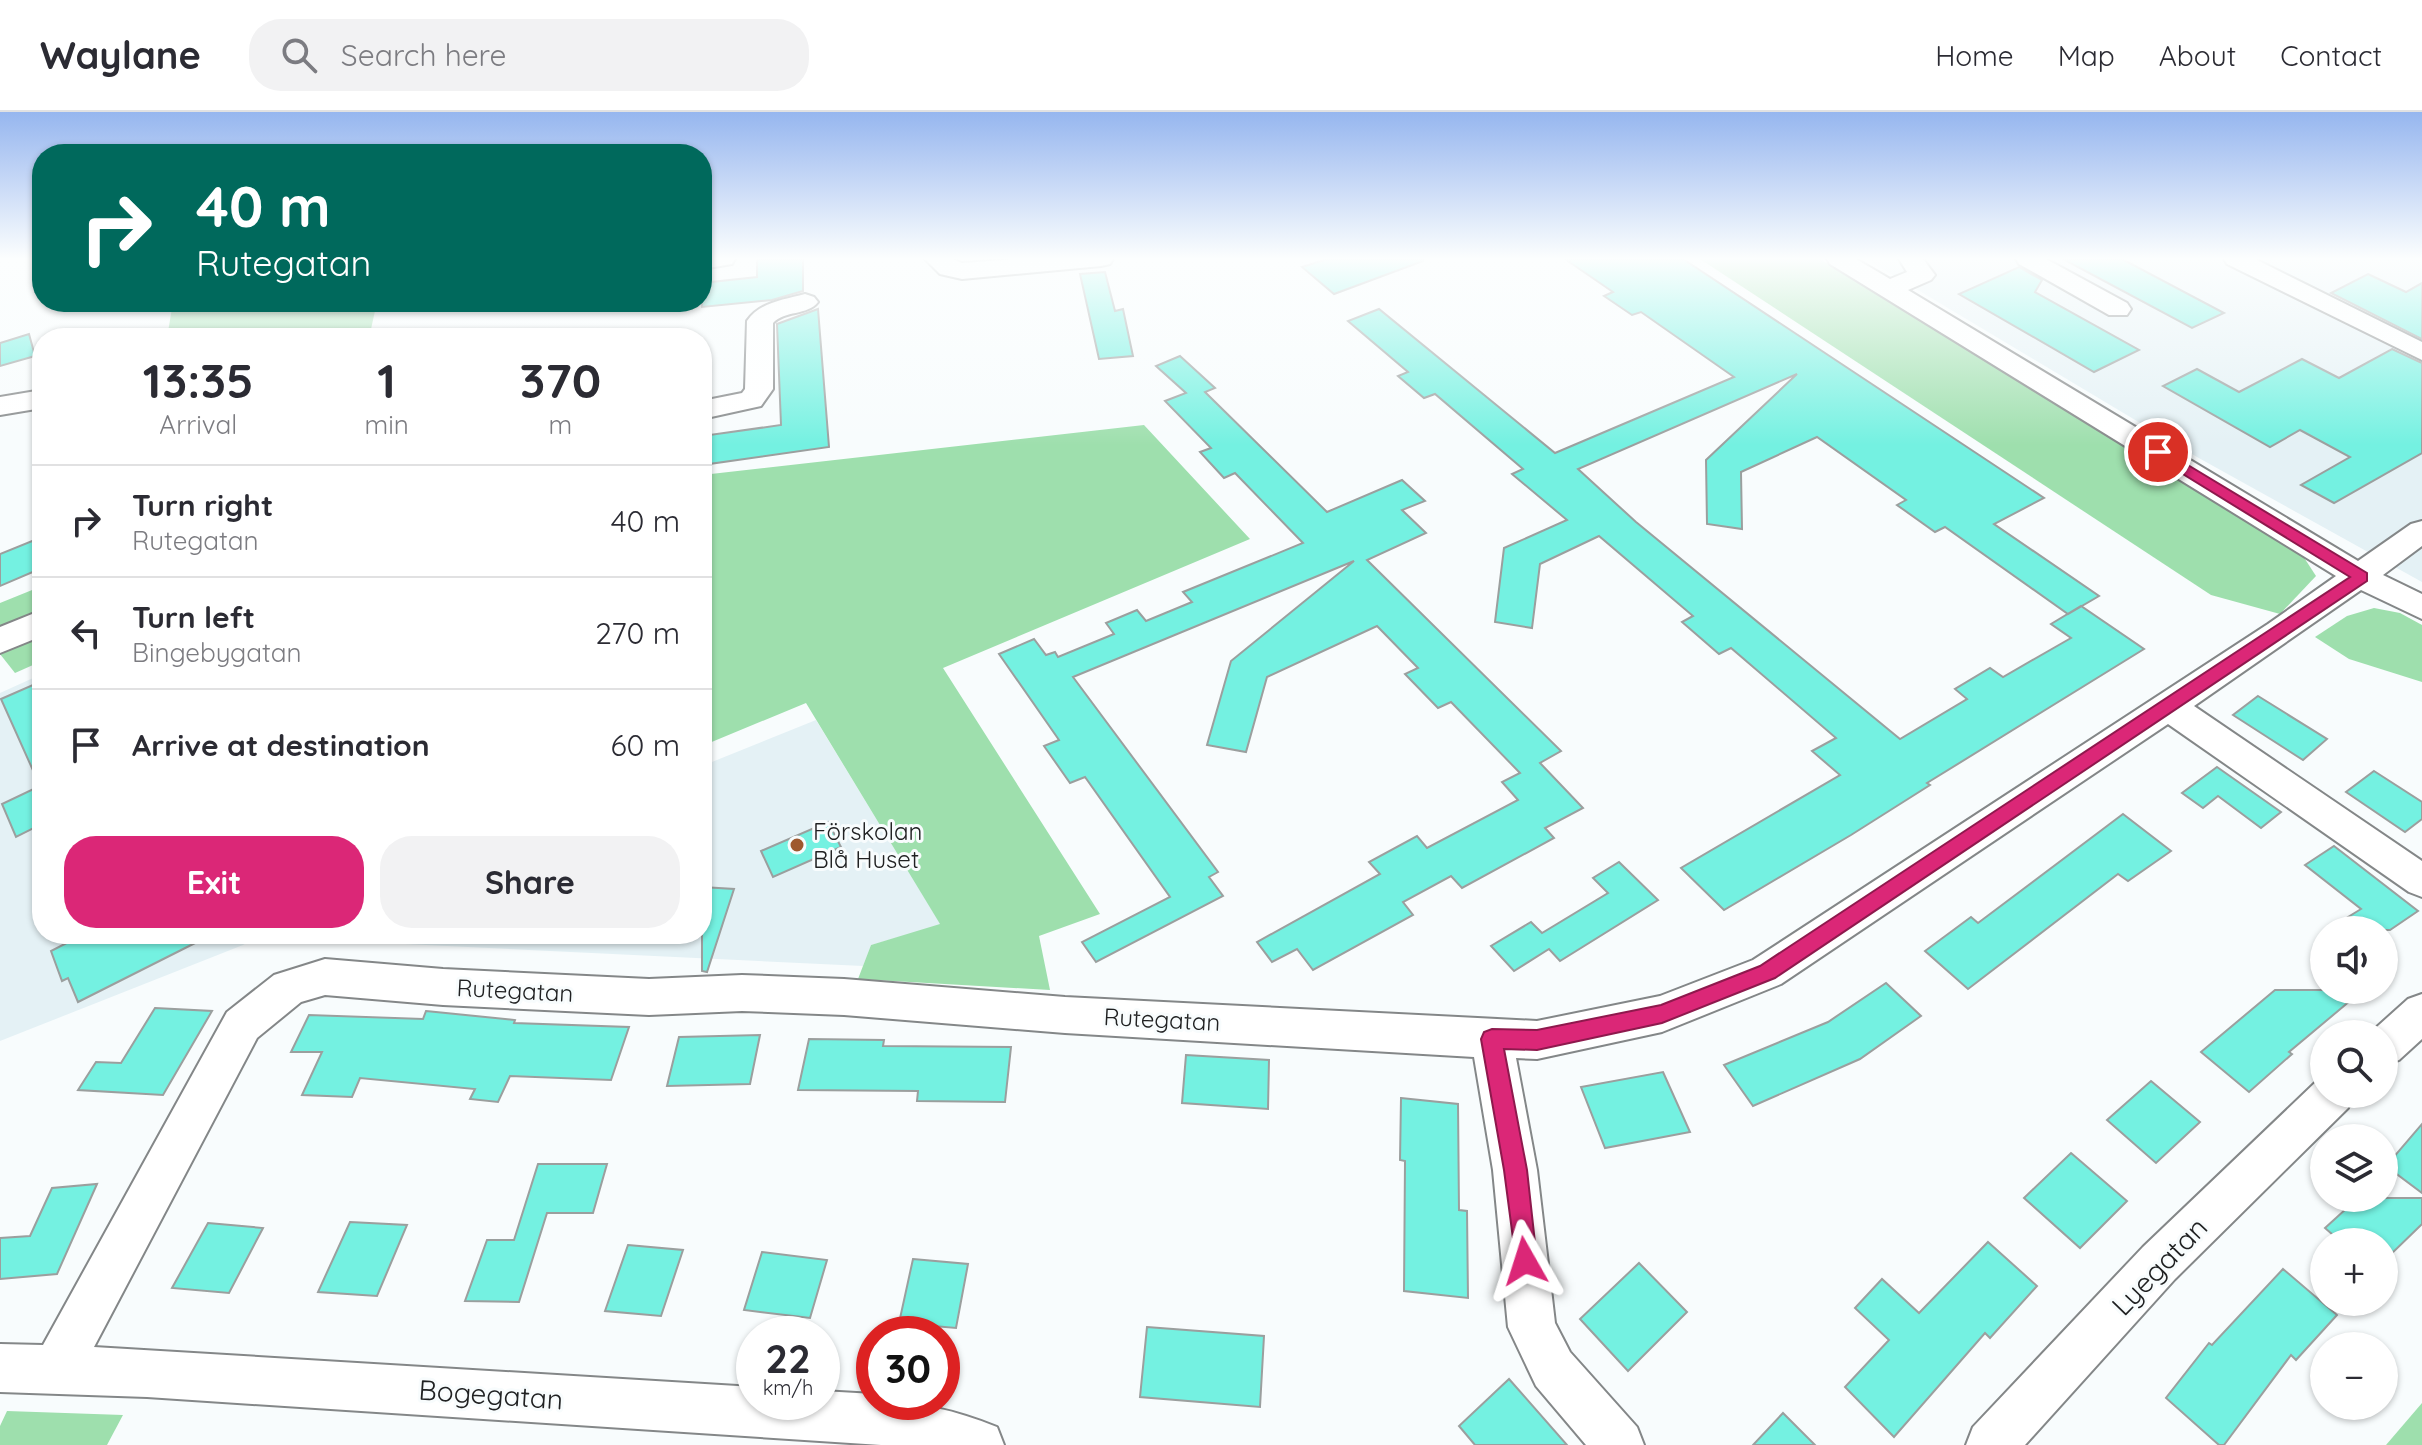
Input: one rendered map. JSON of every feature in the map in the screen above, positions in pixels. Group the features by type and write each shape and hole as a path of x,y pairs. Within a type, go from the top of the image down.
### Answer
{"street":[{"path":"712,408 751,400 759,389 760,321"},
{"path":"1941,321 2361,577 2422,608"},
{"path":"2360,321 2422,352"},
{"path":"0,406 32,401"},
{"name":"Rutegatan","path":"55,1372 242,1025 265,1004 305,981 325,977 443,987 649,997 742,993 844,997 1065,1015 1492,1039 1537,1040 1662,1014 1767,972 2169,707 2361,577 2422,531"},
{"path":"0,641 32,627"},
{"path":"2169,707 2422,881"},
{"path":"2398,1034 2422,1012"},
{"path":"1492,1039 1515,1170 1532,1327 1553,1369 1619,1445"},
{"name":"Lyegatan","path":"1991,1445 2159,1263 2319,1108"},
{"name":"Bogegatan","path":"0,1368 147,1373 875,1419 950,1434 979,1445"}],"shaded area":[{"path":"1970,321 2422,321 2422,582 2197,457"},
{"path":"32,679 32,944 245,944 0,1041 0,693"},
{"name":"Förskolan Blå Huset","path":"816,720 941,925 871,945 863,966 405,944 712,944 712,762"}],"green space":[{"path":"170,321 373,321 371,328 169,328"},
{"path":"1795,321 1921,321 2303,556 2316,576 2280,614 2211,595"},
{"path":"1144,425 1250,539 943,668 1100,914 1039,936 1050,990 858,979 871,945 940,924 806,703 712,742 712,474"},
{"path":"32,590 32,665 15,673 0,654 0,603"},
{"path":"2374,608 2400,613 2422,625 2422,682 2349,659 2315,637 2347,616"},
{"path":"2422,1403 2422,1445 2386,1445"},
{"path":"7,1411 123,1415 107,1445 0,1445 0,1426"}],"building":[{"path":"819,321 829,447 712,464 712,435 781,425 777,324"},
{"path":"1091,321 1126,321 1133,356 1099,359"},
{"path":"1348,321 1394,321 1555,453 1734,377 1654,321 1777,321 2044,498 1994,524 2099,596 2081,606 2144,649 1927,783 1930,785 1851,835 1724,910 1681,868 1840,775 1812,751 1836,738 1731,648 1719,654 1682,622 1693,616 1599,536 1540,564 1532,628 1495,622 1504,548 1567,520 1512,474 1523,469 1435,394 1424,398 1398,376 1408,372","holes":["1797,374 1706,460 1707,524 1742,529 1741,472 1817,437 1906,500 1897,505 1935,532 1945,527 2068,614 2051,624 2071,638 2003,677 1990,668 1955,689 1967,699 1900,739 1636,522 1578,469"]},
{"path":"2006,321 2087,321 2139,350 2094,372"},
{"path":"2179,321 2206,321 2192,328"},
{"path":"2387,321 2422,321 2422,339"},
{"path":"29,334 32,357 0,366 0,343"},
{"path":"2392,349 2422,363 2422,453 2334,503 2301,485 2350,457 2300,430 2270,447 2163,386 2197,369 2239,392 2302,359 2339,378"},
{"path":"1180,356 1215,388 1205,392 1327,512 1402,480 1425,501 1402,510 1426,533 1367,560 1561,751 1540,763 1583,808 1545,828 1554,838 1462,888 1451,876 1403,902 1413,915 1313,970 1297,949 1272,962 1257,942 1380,874 1369,862 1417,836 1427,848 1518,800 1502,782 1520,773 1451,702 1438,708 1405,674 1418,668 1377,626 1267,677 1246,752 1207,745 1231,661 1354,561 1073,677 1218,872 1209,877 1223,896 1096,962 1082,942 1170,897 1085,777 1070,783 1044,746 1059,740 999,654 1034,639 1046,655 1055,652 1058,657 1114,634 1106,623 1137,610 1146,621 1192,602 1183,592 1303,543 1235,473 1224,478 1200,452 1211,448 1165,401 1186,393 1156,366"},
{"path":"32,541 32,572 0,586 0,554"},
{"path":"32,685 32,768 1,699"},
{"path":"2258,696 2327,739 2303,760 2233,715"},
{"path":"2217,767 2281,812 2261,828 2218,796 2203,808 2182,793"},
{"path":"2374,771 2422,802 2422,819 2405,832 2346,792"},
{"path":"32,790 32,829 16,837 2,804"},
{"path":"2123,814 2171,851 2128,881 2118,874 1968,989 1925,951 1971,917 1978,923"},
{"path":"828,822 841,847 773,877 761,851"},
{"path":"2334,846 2418,911 2398,925 2398,916 2350,916 2361,909 2305,865"},
{"path":"1619,862 1658,900 1560,961 1549,949 1514,971 1491,946 1531,922 1542,933 1608,893 1593,878"},
{"path":"712,888 734,889 707,972 702,971 702,944 712,944"},
{"path":"65,944 193,944 78,1002 68,978 62,981 51,951"},
{"path":"1886,983 1921,1016 1860,1059 1753,1106 1724,1065 1828,1022"},
{"path":"2275,990 2310,990 2310,1004 2346,1004 2327,1020 2310,1020 2310,1034 2249,1092 2201,1052"},
{"path":"155,1008 212,1011 163,1095 78,1090 96,1062 121,1063"},
{"path":"426,1011 515,1020 514,1023 629,1027 611,1080 510,1076 498,1102 470,1099 475,1089 360,1078 352,1097 302,1095 322,1052 291,1052 309,1015 423,1019"},
{"path":"760,1035 750,1084 667,1086 679,1037"},
{"path":"809,1039 884,1040 883,1046 1011,1047 1005,1102 917,1101 918,1091 798,1090"},
{"path":"1186,1055 1269,1060 1268,1109 1182,1103"},
{"path":"1663,1072 1690,1132 1605,1148 1581,1087"},
{"path":"2151,1081 2200,1122 2156,1163 2107,1120"},
{"path":"1401,1098 1458,1104 1459,1210 1467,1211 1468,1298 1404,1291 1405,1161 1400,1160"},
{"path":"2422,1124 2422,1193 2398,1175 2398,1152"},
{"path":"2071,1153 2127,1201 2080,1248 2024,1198"},
{"path":"538,1164 607,1164 593,1213 547,1213 519,1302 465,1301 487,1240 514,1240"},
{"path":"97,1184 57,1274 0,1279 0,1238 30,1236 52,1188"},
{"path":"2398,1198 2422,1198 2422,1224 2398,1247 2398,1228 2325,1228 2343,1212 2398,1212"},
{"path":"350,1222 407,1225 377,1296 318,1292"},
{"path":"208,1223 263,1228 229,1293 172,1288"},
{"path":"1988,1242 2037,1286 1990,1338 1985,1333 1894,1437 1845,1387 1889,1340 1855,1308 1882,1279 1919,1313"},
{"path":"628,1245 683,1250 661,1316 605,1311"},
{"path":"762,1252 827,1260 811,1316 744,1310"},
{"path":"913,1259 968,1264 958,1316 901,1316"},
{"path":"1639,1263 1687,1312 1628,1371 1580,1319"},
{"path":"2283,1269 2310,1292 2310,1316 2336,1316 2322,1332 2310,1332 2310,1345 2296,1360 2291,1355 2224,1445 2219,1445 2166,1398 2209,1343 2212,1345"},
{"path":"1147,1327 1264,1336 1260,1407 1140,1397"},
{"path":"1509,1379 1567,1445 1475,1445 1459,1426"},
{"path":"1783,1413 1815,1445 1753,1445"}],"place":[{"name":"Förskolan Blå Huset","path":"797,845"}],"route":[{"path":"1525,1261 1515,1170 1492,1039 1537,1040 1662,1014 1767,972 2361,577 2158,452"}]}
